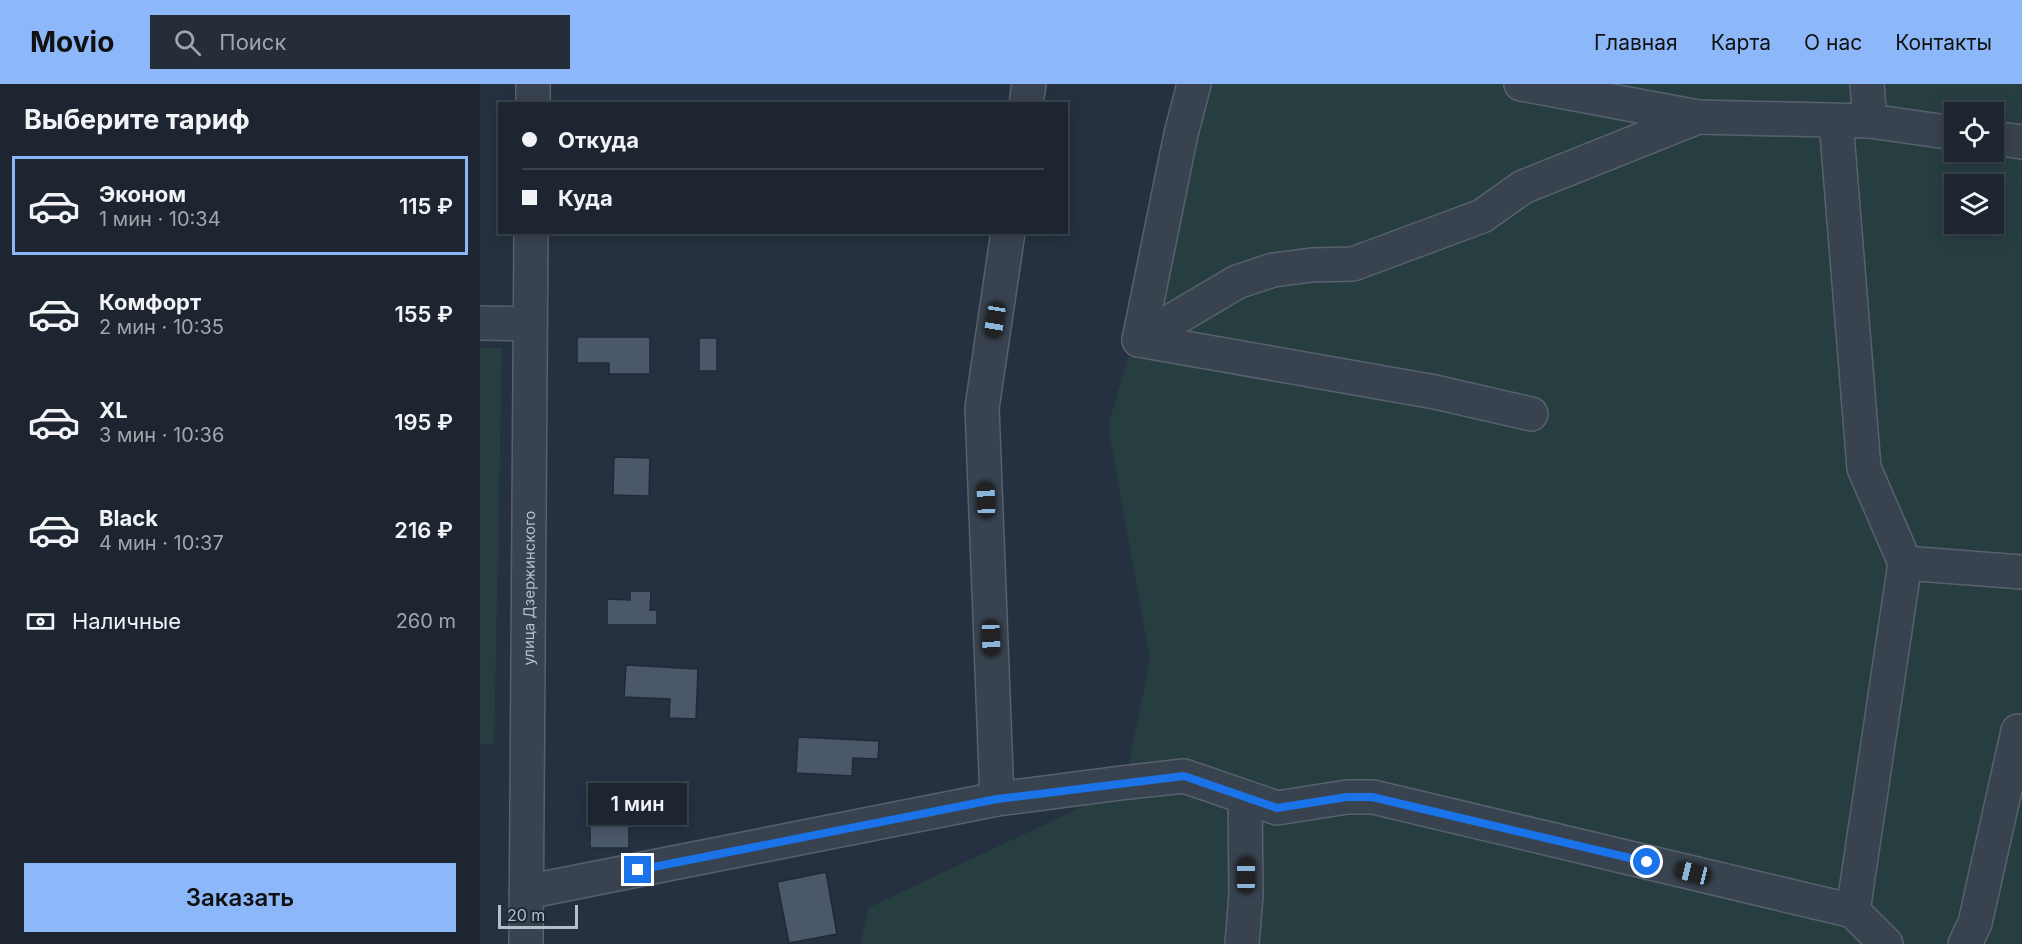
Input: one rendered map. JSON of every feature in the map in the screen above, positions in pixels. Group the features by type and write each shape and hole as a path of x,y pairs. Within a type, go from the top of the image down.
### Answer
{"street":[{"path":"533,84 533,102"},
{"path":"1026,102 1029,84"},
{"path":"1139,340 1181,134 1194,84"},
{"path":"1521,84 1698,117 1870,121 1944,132"},
{"path":"1867,84 1870,121"},
{"path":"1139,340 1237,282 1273,270 1312,265 1353,264 1482,216 1522,187 1698,117"},
{"path":"1836,121 1864,468 1905,563 1853,911"},
{"path":"2004,139 2022,142"},
{"name":"улица Дзержинского","path":"526,944 531,234"},
{"path":"997,799 982,408 1008,234"},
{"path":"480,323 530,324"},
{"path":"1139,340 1435,392 1531,414"},
{"path":"1905,563 2022,572"},
{"path":"1965,944 1976,924 2018,731"},
{"path":"526,892 997,799 1184,776 1277,808 1347,797 1372,797 1853,911 1886,944"},
{"path":"1242,944 1246,895 1245,798"}],"green space":[{"path":"1209,84 2022,84 2022,944 861,944 868,908 1124,787 1150,660 1108,426"},
{"path":"480,348 502,348 494,744 480,744"}],"building":[{"path":"577,337 650,337 650,374 609,374 609,363 577,363"},
{"path":"699,338 717,338 717,371 699,371"},
{"path":"614,457 650,458 649,496 613,495"},
{"path":"630,591 651,591 650,610 657,610 657,625 607,625 607,599 630,600"},
{"path":"626,665 698,669 696,719 669,718 670,699 624,697"},
{"path":"798,737 879,741 878,759 853,758 852,776 796,773"},
{"path":"618,784 636,784 636,828 629,828 629,848 590,848 590,793 618,793"},
{"path":"826,872 837,934 789,943 777,882"}],"route":[{"path":"638,870 997,799 1184,776 1277,808 1347,797 1372,797 1647,862"}]}
